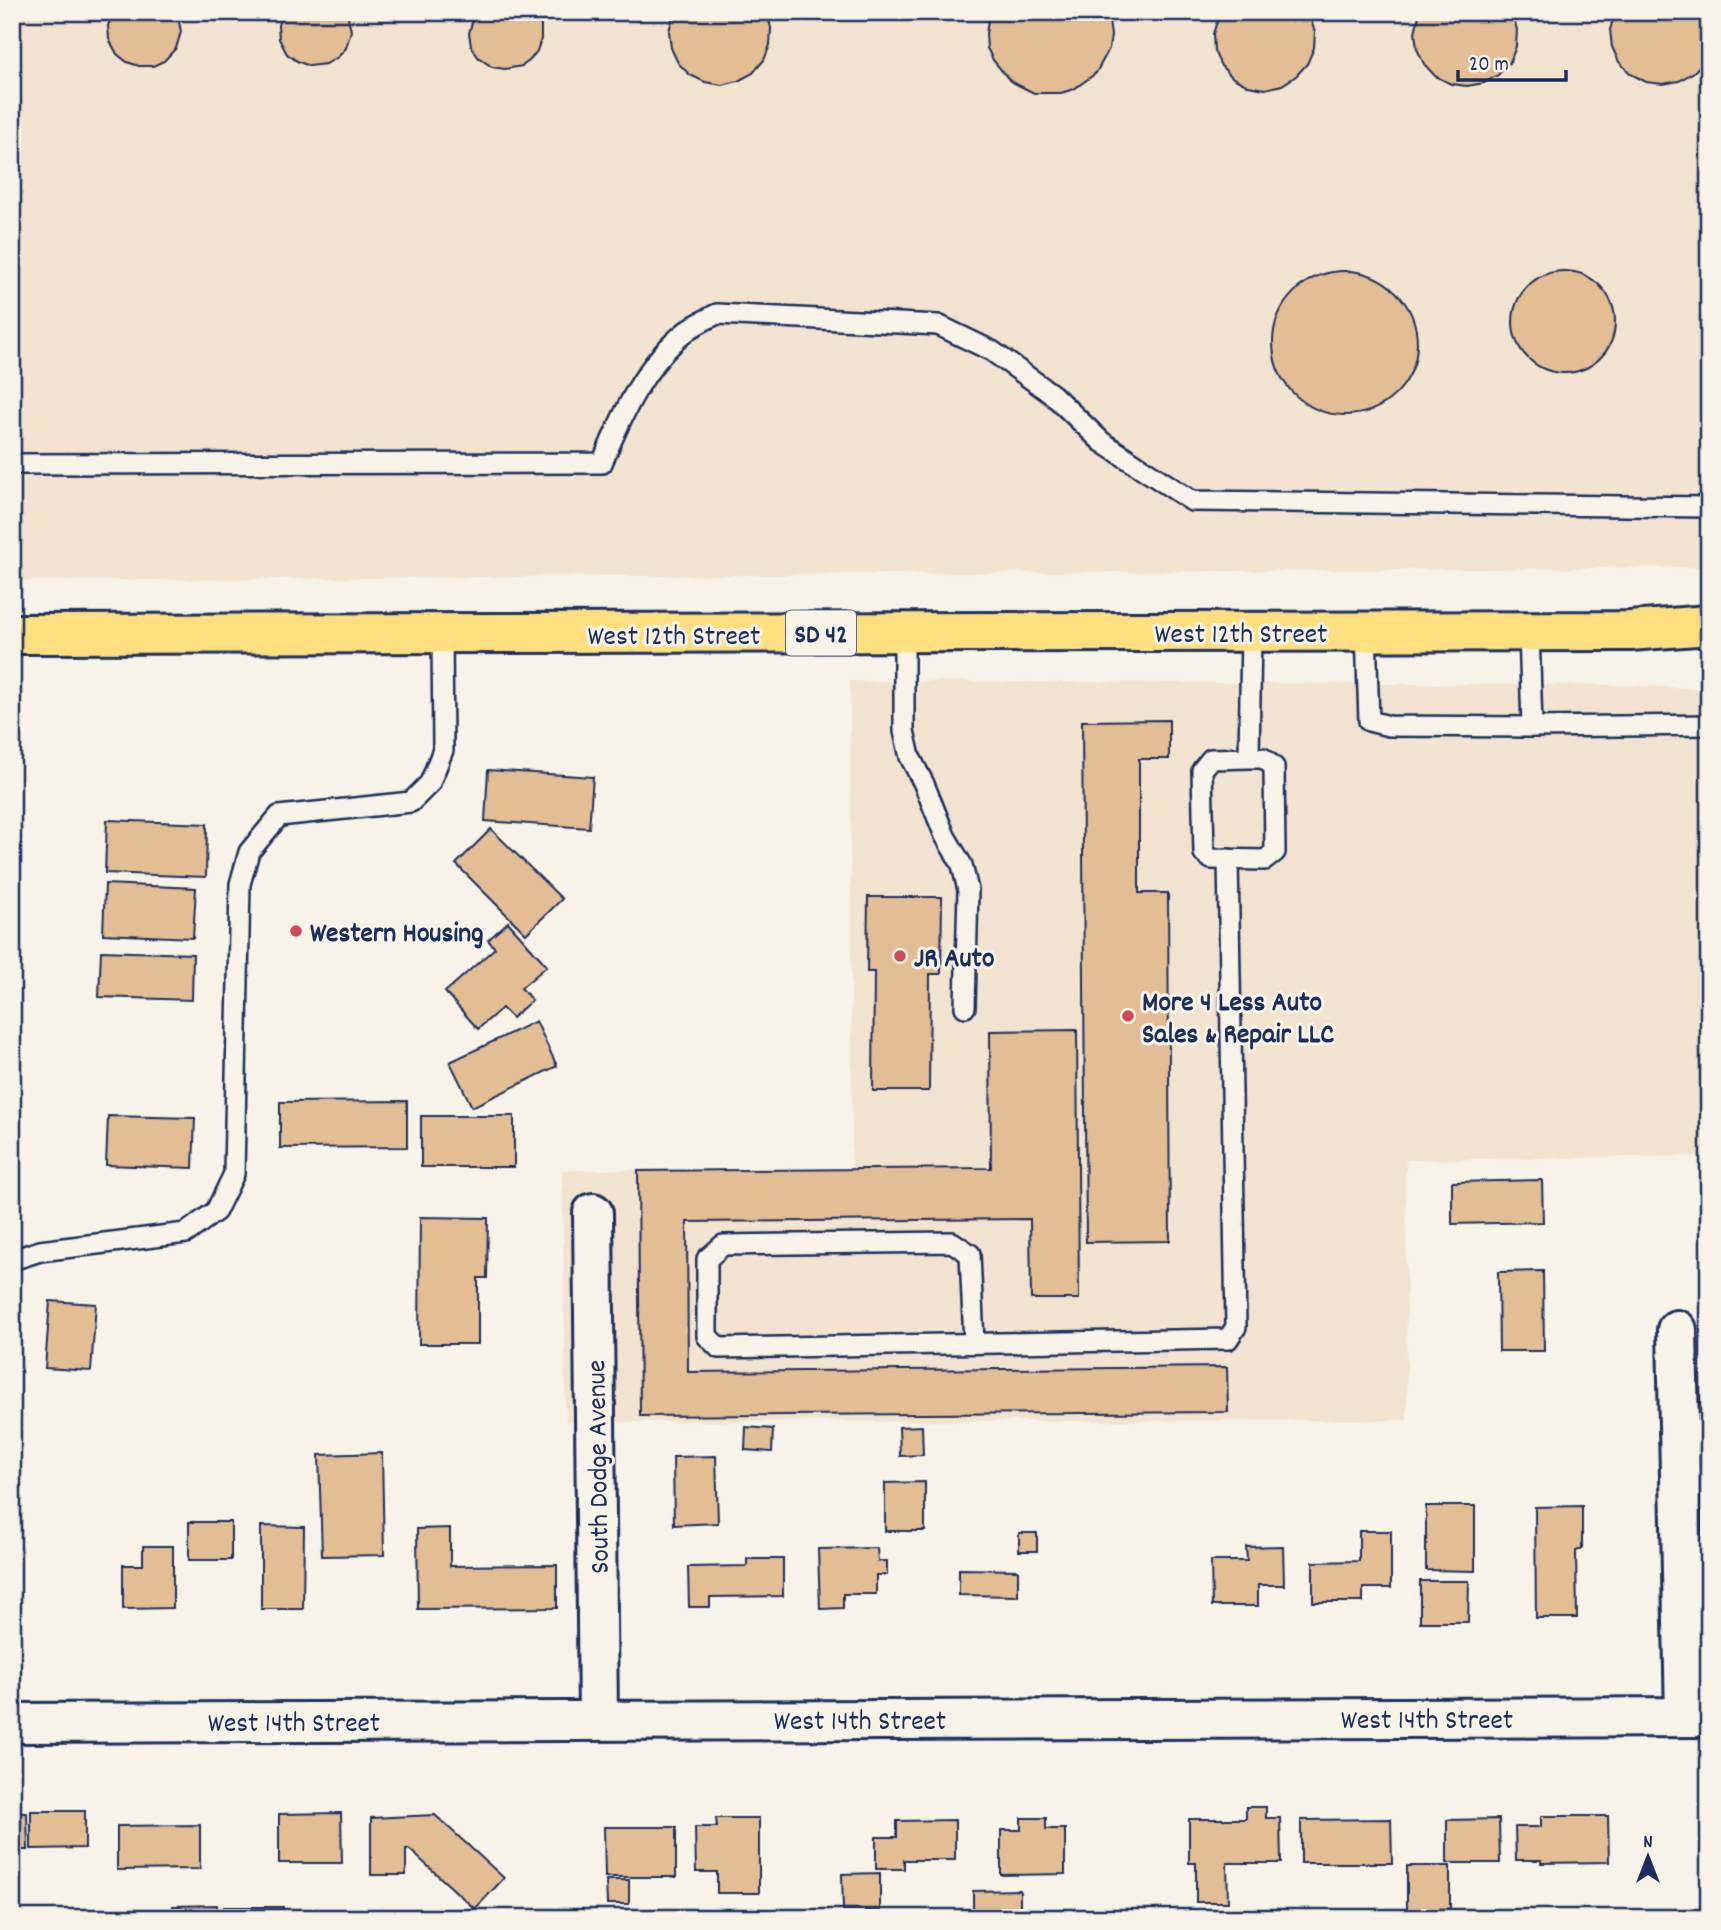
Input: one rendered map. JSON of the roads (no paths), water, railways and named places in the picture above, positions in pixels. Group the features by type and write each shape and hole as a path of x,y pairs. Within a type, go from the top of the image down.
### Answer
{"main road":[{"name":"West 12th Street","path":"12,634 1630,631 1709,625"},
{"name":"West 12th Street","path":"1630,631 1709,640"}],"street":[{"name":"South Dodge Avenue","path":"593,1213 598,1720"},
{"path":"1677,1329 1697,1717"},
{"name":"West 14th Street","path":"12,1723 1697,1717"}],"lane":[{"path":"12,464 602,463 629,400 660,356 689,329 717,314 938,325 992,351 1053,395 1102,442 1192,501 1709,507"},
{"path":"1530,631 1532,727"},
{"path":"1249,758 1251,632"},
{"path":"1366,632 1369,721 1388,726 1709,725"},
{"path":"904,633 904,731 909,757 925,784 946,836 962,865 968,890 965,1007"},
{"path":"12,1260 40,1251 186,1233 216,1211 234,1174 240,884 249,852 279,816 411,802 430,783 443,750 442,634"},
{"path":"1249,758 1263,758 1274,767 1275,852 1265,860 1211,859 1204,853 1202,770 1211,759 1249,758"},
{"path":"974,1343 970,1254 952,1242 723,1245 707,1259 707,1336 719,1348 1228,1339 1236,1326 1228,859"}],"place":[{"name":"Western Housing","path":"296,931"},
{"name":"JR Auto","path":"900,956"},
{"name":"More 4 Less Auto Sales & Repair LLC","path":"1128,1016"}]}
